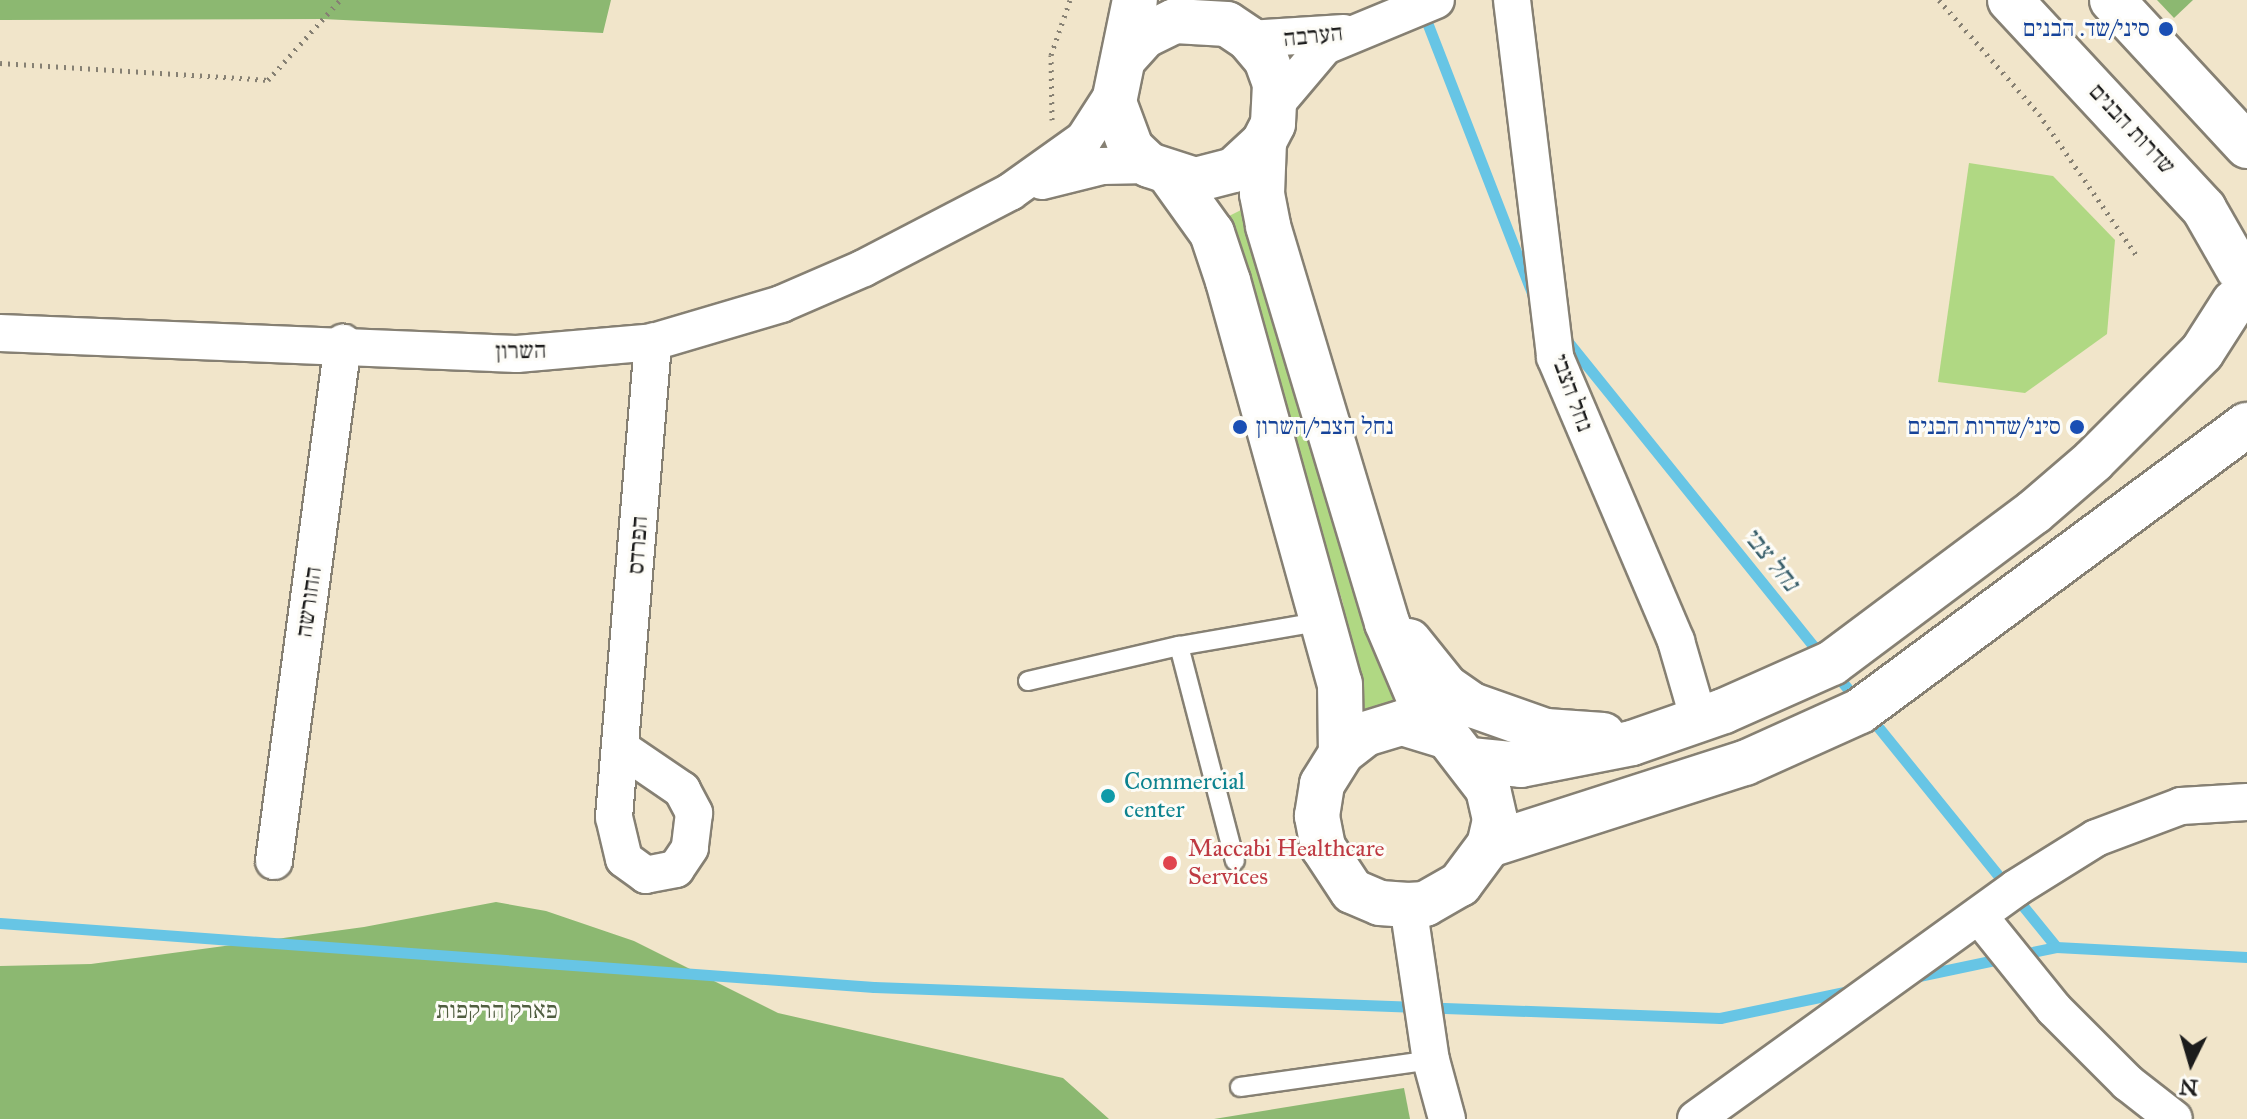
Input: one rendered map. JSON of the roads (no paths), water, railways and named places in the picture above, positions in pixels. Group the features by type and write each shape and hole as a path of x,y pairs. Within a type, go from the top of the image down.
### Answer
{"street":[{"path":"1135,0 1121,73 1119,127 1160,170 1212,233 1340,684 1341,753"},
{"name":"הערבה","path":"1270,123 1325,46 1436,0"},
{"name":"נחל הצבי","path":"1512,0 1555,357 1676,641 1682,726"},
{"name":"שדרות הבנים","path":"2010,0 2204,209 2240,276 2247,343"},
{"path":"2112,0 2247,146"},
{"path":"1121,73 1144,36 1175,21 1229,21 1266,59 1270,123 1262,194 1268,226 1377,590 1408,678 1424,710 1459,748 1488,789 1495,820 1489,845 1460,884 1425,904 1380,903 1352,891 1323,847 1317,816 1322,784 1341,753 1365,734 1402,723 1459,748 1521,765 1682,726 1832,663 2034,512 2149,410 2202,352 2240,276"},
{"name":"הערבה","path":"1229,21 1282,41 1377,27"},
{"name":"השרון","path":"0,333 343,343 517,354 653,342 781,304 864,268 1010,192 1084,139 1121,73"},
{"path":"1160,170 1215,177 1243,164 1270,123"},
{"name":"השרון","path":"1010,192 1102,166 1160,170"},
{"name":"הפרדס","path":"622,749 653,342"},
{"name":"החורשה","path":"274,861 343,343"},
{"path":"1489,845 1745,763 1860,711 2247,425"},
{"path":"2169,480 2247,455"},
{"path":"1377,590 1424,664 1472,705 1546,731 1615,735 1682,726"},
{"path":"1710,1115 2055,862 2138,819 2181,806 2247,802"},
{"path":"1408,905 1431,1060 1447,1119"},
{"path":"1979,916 2054,1009 2128,1083 2174,1119"}],"lane":[{"path":"1028,681 1179,646 1323,621"},
{"path":"1179,646 1235,861"},
{"path":"1240,1087 1431,1060"}],"waterway":[{"name":"נחל צבי","path":"1423,12 1534,298"},
{"name":"נחל צבי","path":"1564,337 1822,657"},
{"name":"נחל צבי","path":"1835,673 1859,703"},
{"name":"נחל צבי","path":"1870,717 2056,947 2247,957"},
{"path":"0,923 874,987 1720,1018 1854,990"},
{"path":"1914,977 2056,947"}],"place":[{"name":"סיני/שד. הבנים","path":"2166,29"},
{"name":"נחל הצבי/השרון","path":"1240,427"},
{"name":"סיני/שדרות הבנים","path":"2077,427"},
{"name":"Commercial center","path":"1108,796"},
{"name":"Maccabi Healthcare Services","path":"1170,863"}],"park label":[{"name":"פארק הרקפות","path":"497,1011"}]}
